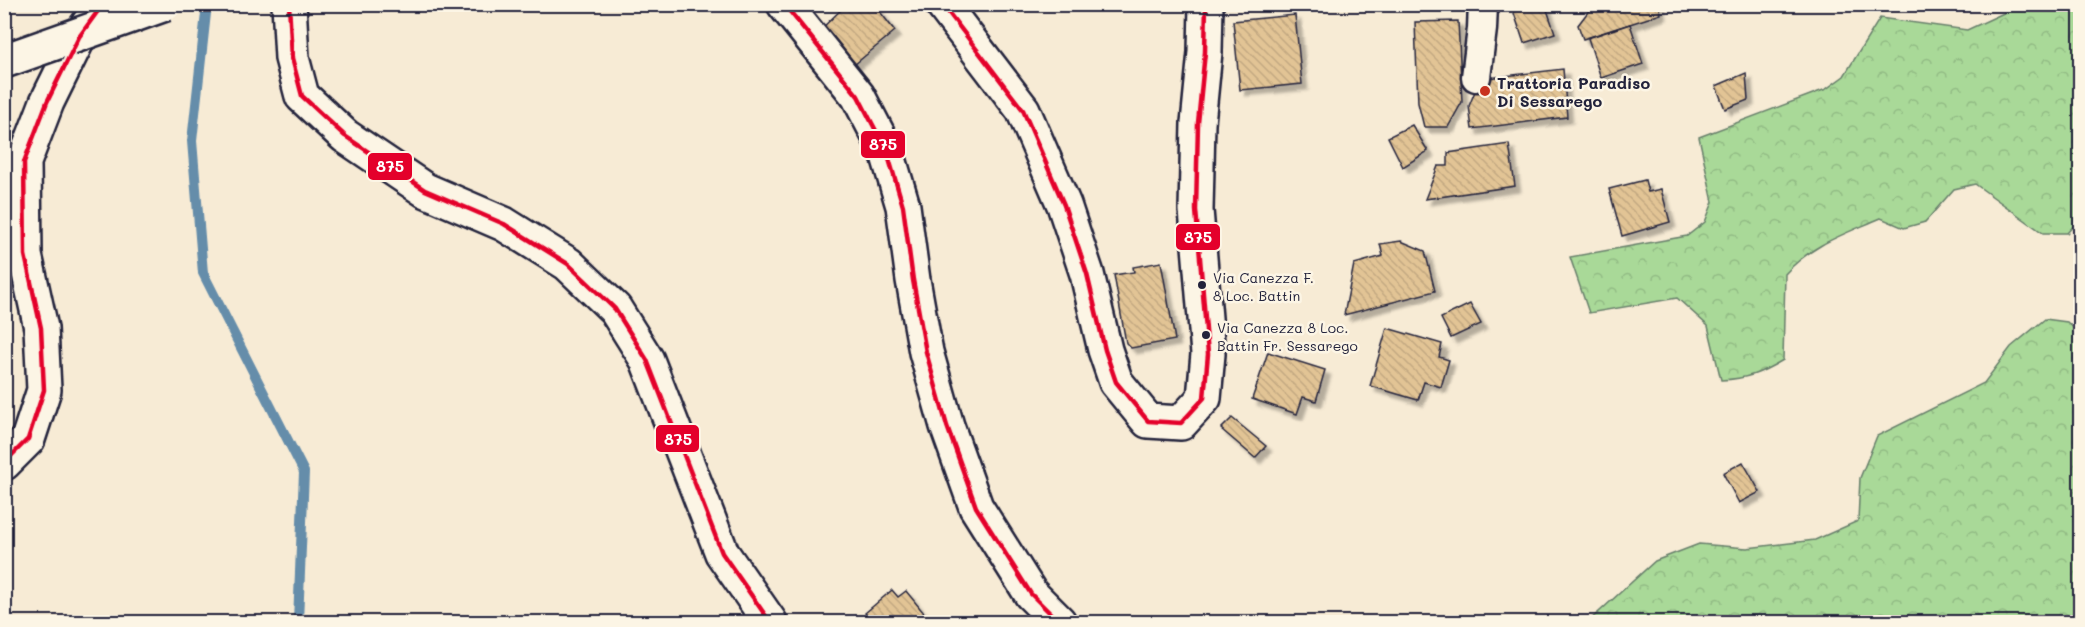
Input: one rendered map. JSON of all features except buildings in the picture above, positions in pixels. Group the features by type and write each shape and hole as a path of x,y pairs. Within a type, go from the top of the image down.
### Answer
{"main road":[{"path":"4,463 28,439 44,390 41,328 25,255 24,162 47,102 79,37 103,4"},
{"path":"4,61 165,4"},
{"path":"289,4 292,58 302,96 345,136 425,190 504,224 568,264 615,309 647,360 722,553 770,622"},
{"path":"784,4 858,96 887,152 903,206 926,352 947,426 976,507 1031,594 1059,622"},
{"path":"942,4 1023,110 1064,204 1087,274 1105,350 1116,382 1148,421 1180,423 1204,398 1208,354 1196,210 1198,123 1205,52 1206,4"}],"street":[{"path":"1476,77 1483,4"}],"green space":[{"path":"2016,5 2080,5 2080,219 2067,233 2043,233 1975,184 1954,189 1925,222 1904,228 1881,218 1842,235 1806,255 1785,274 1783,360 1746,377 1721,380 1708,326 1677,298 1589,313 1570,257 1687,236 1705,222 1713,202 1699,137 1826,89 1844,76 1880,18 1967,30"},
{"path":"2045,319 2067,322 2080,334 2080,622 1588,622 1655,561 1699,544 1747,548 1815,540 1858,521 1860,478 1877,436 1984,383 2011,347"}],"waterway":[{"path":"207,4 192,141 203,273 304,472 298,622"}],"transit line":[{"name":"875","path":"4,463 28,439 44,390 41,328 25,255 24,162 47,102 79,37 103,4"},
{"name":"875","path":"289,4 292,58 302,96 345,136 425,190 504,224 568,264 615,309 647,360 722,553 770,622"},
{"name":"875","path":"784,4 858,96 887,152 903,206 926,352 947,426 976,507 1031,594 1059,622"},
{"name":"875","path":"942,4 1023,110 1064,205 1087,274 1105,350 1116,382 1148,421 1181,423 1204,398 1208,354 1196,210 1198,123 1205,52 1206,4"}],"place":[{"name":"Trattoria Paradiso Di Sessarego","path":"1485,91"},
{"name":"Via Canezza F. 8 Loc. Battin","path":"1202,285"},
{"name":"Via Canezza 8 Loc. Battin Fr. Sessarego","path":"1206,335"}]}
